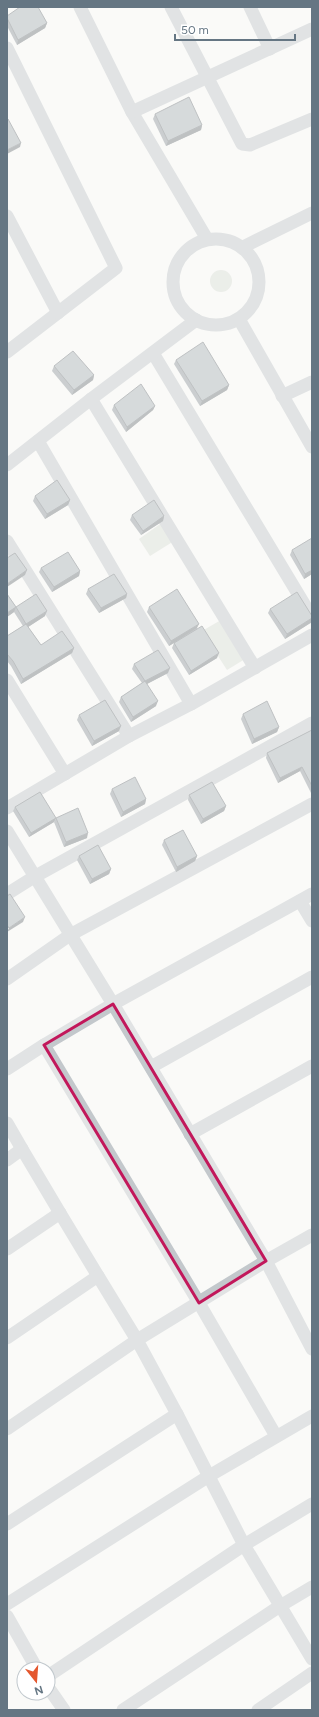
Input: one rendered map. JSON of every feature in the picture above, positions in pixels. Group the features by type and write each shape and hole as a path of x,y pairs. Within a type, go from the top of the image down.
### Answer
{"street":[{"path":"80,7 132,112 208,239"},
{"path":"171,7 242,144 250,145 312,119"},
{"path":"250,7 270,49"},
{"path":"132,112 312,29"},
{"path":"7,48 116,268 7,352"},
{"path":"243,247 312,213"},
{"path":"7,216 58,313"},
{"path":"208,239 229,240 243,247 251,255 258,269 260,280 258,295 250,308 239,319 219,325 204,323 196,320 184,311 176,298 173,286 174,271 179,258 190,247 208,239"},
{"path":"239,319 312,447"},
{"path":"7,465 91,399 196,320"},
{"path":"153,353 312,617"},
{"path":"282,396 312,382"},
{"path":"91,399 255,668"},
{"path":"38,441 191,704"},
{"path":"7,541 129,736"},
{"path":"7,808 129,736 191,704 312,635"},
{"path":"7,680 65,774"},
{"path":"7,894 34,877 312,723"},
{"path":"7,979 70,935 312,804"},
{"path":"7,831 151,1067 266,1261 308,1333 312,1349"},
{"path":"7,1069 113,1004 312,894"},
{"path":"300,901 312,921"},
{"path":"151,1067 312,977"},
{"path":"44,1045 199,1303 276,1436"},
{"path":"190,1134 312,1066"},
{"path":"7,1123 137,1340 177,1414 244,1545 312,1658"},
{"path":"7,1160 22,1149"},
{"path":"7,1249 60,1213"},
{"path":"7,1429 137,1340 266,1261 312,1235"},
{"path":"7,1338 98,1276"},
{"path":"7,1524 177,1414"},
{"path":"7,1604 209,1476 312,1416"},
{"path":"56,1671 244,1545 312,1504"},
{"path":"123,1710 280,1606 312,1587"},
{"path":"7,1616 32,1661"},
{"path":"258,1710 312,1673"},
{"path":"56,1698 64,1710"}],"highlighted area":[{"path":"113,1004 266,1261 199,1303 44,1045"}],"shaded area":[{"path":"221,270 229,273 232,281 229,289 221,292 213,289 210,281 213,273"},
{"path":"163,522 174,541 150,556 139,539"},
{"path":"221,620 245,659 227,670 202,631"}],"building":[{"path":"20,7 38,7 47,23 18,40 7,16"},
{"path":"189,97 202,125 168,141 155,114"},
{"path":"7,119 21,143 7,150"},
{"path":"203,342 229,385 202,401 176,360"},
{"path":"73,351 94,375 74,390 54,366"},
{"path":"141,384 155,406 127,427 114,405"},
{"path":"57,480 70,500 47,514 35,496"},
{"path":"154,500 164,516 143,531 132,515"},
{"path":"312,538 312,570 305,574 292,550"},
{"path":"68,552 80,571 54,587 41,568"},
{"path":"15,553 27,570 7,584 7,558"},
{"path":"114,574 127,594 101,608 88,589"},
{"path":"177,589 199,624 171,641 149,607"},
{"path":"297,592 312,618 287,634 270,609"},
{"path":"7,594 16,607 7,613"},
{"path":"36,594 47,611 26,624 16,607"},
{"path":"26,624 41,645 62,631 74,648 23,679 13,661 7,654 7,636"},
{"path":"202,626 219,653 191,671 174,643"},
{"path":"158,650 170,668 145,681 134,664"},
{"path":"145,681 158,701 133,717 121,697"},
{"path":"105,700 121,726 94,741 79,715"},
{"path":"267,701 279,727 254,739 243,714"},
{"path":"312,730 312,786 302,767 280,778 267,753"},
{"path":"135,777 146,799 123,812 112,789"},
{"path":"212,782 226,806 203,819 189,795"},
{"path":"40,792 56,818 31,833 15,807"},
{"path":"78,808 88,833 66,842 56,818"},
{"path":"183,830 197,856 177,867 164,840"},
{"path":"98,845 111,869 92,879 79,856"},
{"path":"10,894 25,917 9,928 7,925 7,896"}]}
